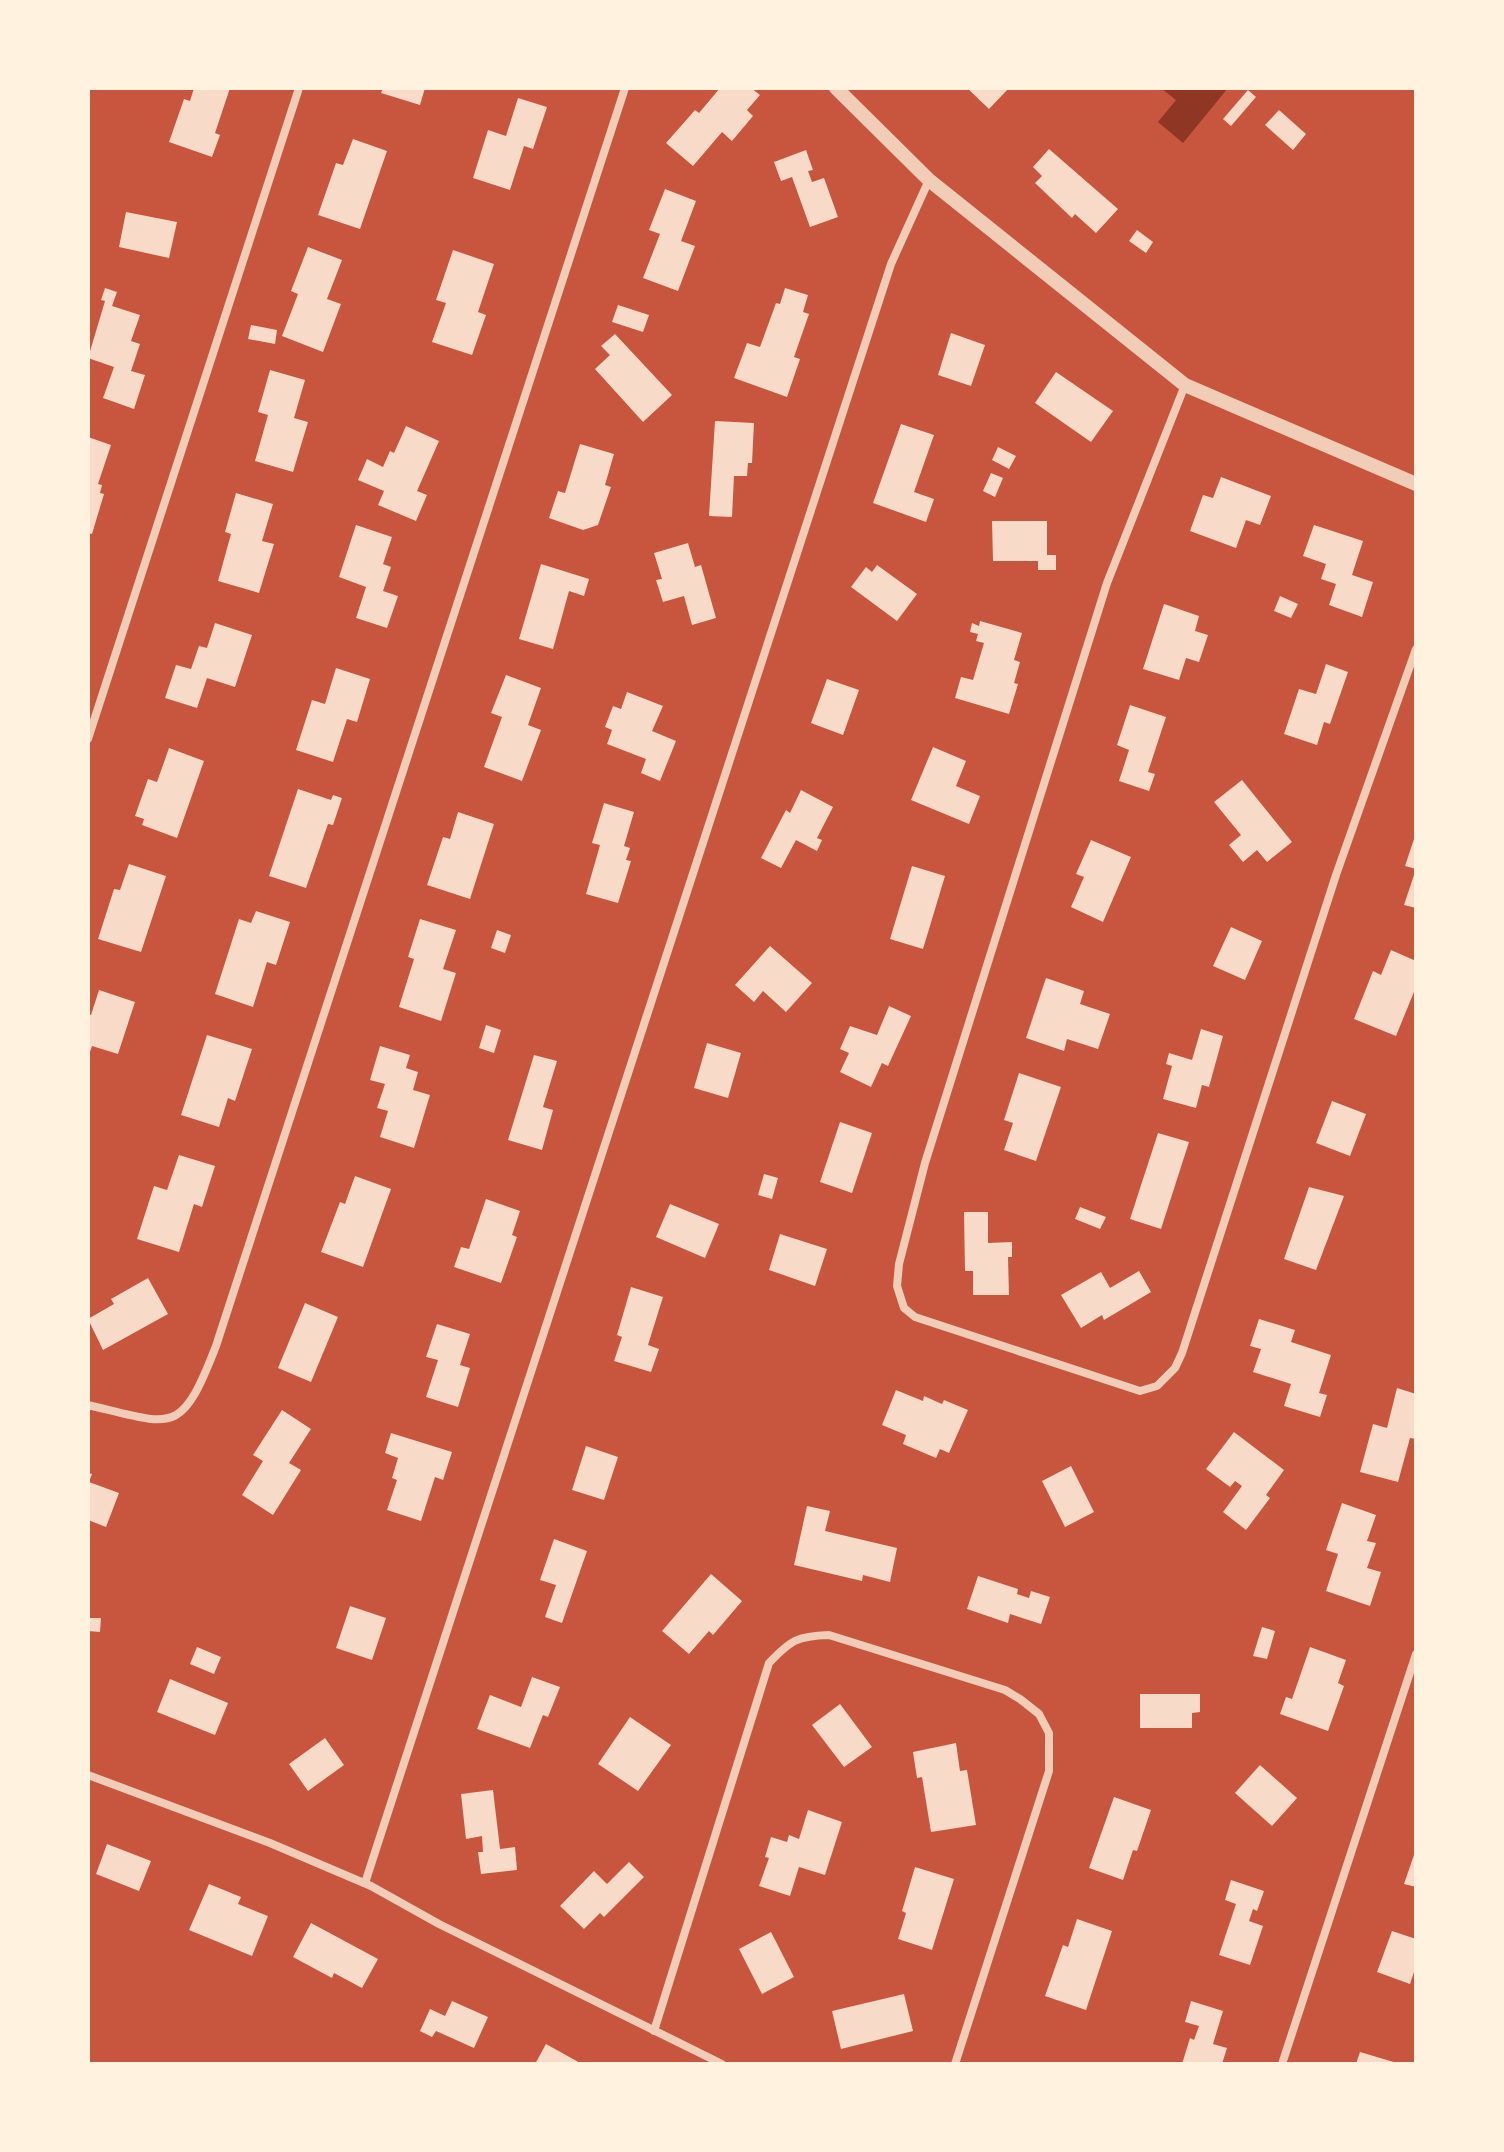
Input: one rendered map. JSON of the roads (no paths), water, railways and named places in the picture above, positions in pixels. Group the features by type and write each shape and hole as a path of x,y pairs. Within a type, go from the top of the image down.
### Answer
{"street":[{"path":"88,739 299,88"},
{"path":"88,1405 164,1421 180,1413 191,1402 201,1384 221,1331 625,88"},
{"path":"836,88 929,180 1185,385 1416,484"},
{"path":"365,1883 891,264 929,180"},
{"path":"1185,385 1107,583 925,1163 899,1264 897,1286 904,1308 915,1317 1140,1391 1157,1386 1175,1368 1205,1286 1336,875 1416,649"},
{"path":"654,2031 769,1663 789,1642 809,1636 829,1635 1005,1690 1039,1714 1049,1733 1049,1771 955,2064"},
{"path":"1282,2064 1416,1654"},
{"path":"88,1775 255,1837 365,1883 439,1924 722,2064"}]}
